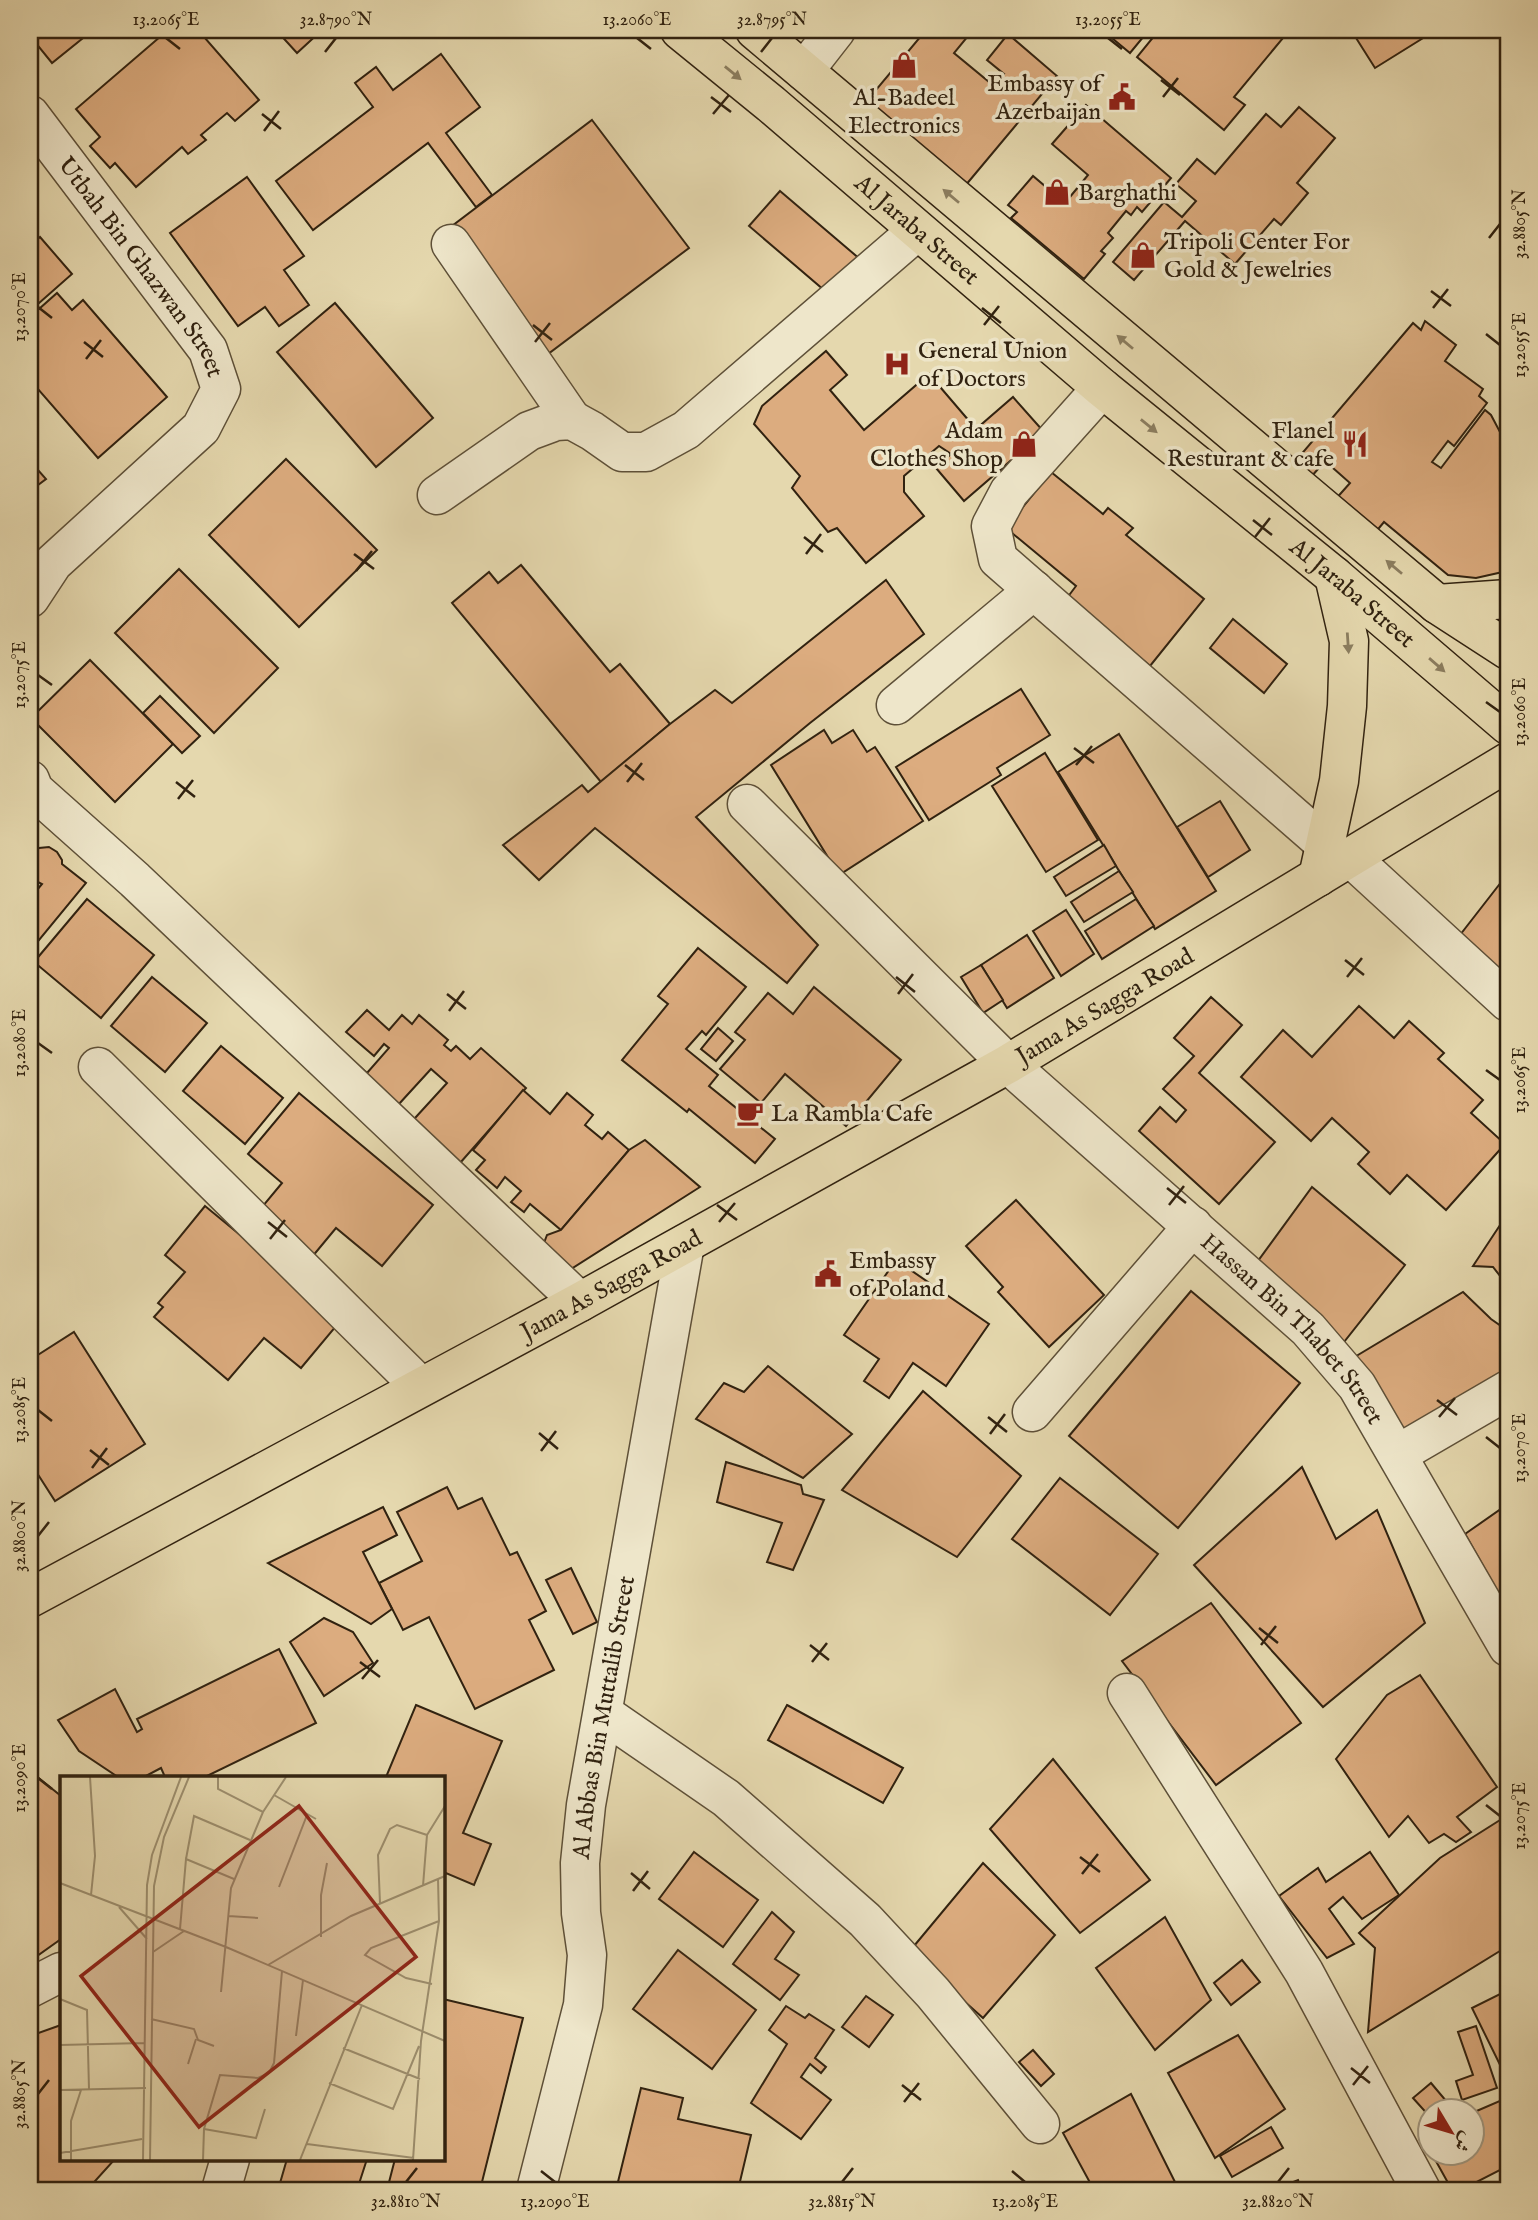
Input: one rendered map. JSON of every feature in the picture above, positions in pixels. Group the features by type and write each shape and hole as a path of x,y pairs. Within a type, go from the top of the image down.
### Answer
{"main road":[{"name":"Al Jaraba Street","path":"680,30 771,104 1102,388 1334,576 1508,726"},
{"name":"Al Jaraba Street","path":"755,30 1437,604 1508,650"},
{"path":"1331,859 1347,706 1349,640 1334,576"},
{"path":"1437,604 1508,599"},
{"name":"Jama As Sagga Road","path":"30,1598 580,1302 1008,1065 1331,859 1508,762"}],"street":[{"path":"804,71 836,30"},
{"name":"Utbah Bin Ghazwan Street","path":"30,116 208,350 221,389 201,428 52,564 30,598"},
{"path":"450,244 572,420 592,430 622,452 646,452 685,430 917,231"},
{"path":"1102,388 1009,492 991,526 998,559 1331,859 1508,1002"},
{"path":"437,495 529,431 556,421 572,420"},
{"path":"896,705 1034,590"},
{"path":"30,780 34,790 135,880 580,1302"},
{"name":"Hassan Bin Thabet Street","path":"747,804 1008,1065 1308,1329 1334,1357 1357,1386 1398,1454 1508,1647"},
{"path":"98,1067 420,1386"},
{"path":"1032,1412 1193,1227"},
{"name":"Al Abbas Bin Muttalib Street","path":"536,2190 583,2005 587,1955 580,1863 586,1805 685,1244"},
{"path":"1398,1454 1508,1390"},
{"path":"1127,1693 1304,1972 1421,2190"},
{"path":"604,1714 726,1798 864,1920 933,1993 1040,2124"},
{"path":"30,1988 60,1973"},
{"path":"220,2190 230,2160"}],"building":[{"path":"30,30 93,30 52,63 30,36"},
{"path":"168,30 198,30 259,100 235,121 227,113 201,135 206,140 188,154 182,147 136,187 115,163 110,168 90,146 100,137 76,109"},
{"path":"276,30 322,30 297,53"},
{"path":"926,30 973,30 954,53 994,86 1004,74 987,60 1008,34 1057,76 965,186 865,103"},
{"path":"1111,30 1149,30 1130,53 1107,34"},
{"path":"1159,30 1288,32 1234,97 1245,105 1224,130 1137,57"},
{"path":"1351,30 1436,30 1375,68"},
{"path":"441,54 480,107 446,133 492,195 476,207 428,143 313,230 276,181 373,107 355,83 376,67 393,90"},
{"path":"1086,105 1171,178 1142,212 1137,207 1131,215 1126,211 1108,233 1113,238 1101,251 1105,254 1084,279 1011,218 1017,212 1008,205 1033,176 1065,203 1088,175 1052,144"},
{"path":"1299,107 1335,138 1297,183 1308,193 1281,225 1274,219 1235,264 1185,221 1134,280 1113,262 1164,202 1182,217 1196,201 1176,184 1197,159 1215,174 1266,114 1281,127"},
{"path":"592,120 689,248 548,354 452,226"},
{"path":"247,177 304,256 284,270 309,305 279,326 265,307 238,326 170,233"},
{"path":"780,191 861,260 831,296 749,226"},
{"path":"40,237 72,274 30,311 30,246"},
{"path":"57,293 72,310 83,300 167,397 98,458 30,380 30,317"},
{"path":"335,303 433,418 376,467 277,352"},
{"path":"1425,321 1456,345 1445,361 1483,389 1479,396 1487,403 1454,446 1448,441 1432,462 1441,468 1485,410 1508,441 1507,571 1476,578 1448,575 1384,522 1374,534 1334,501 1350,483 1325,461 1304,485 1287,471 1413,323 1421,330"},
{"path":"826,351 847,375 830,390 864,430 929,374 976,429 1013,397 1044,432 964,501 936,468 951,454 939,446 904,476 904,492 924,516 866,563 837,528 828,532 792,488 800,476 754,424 762,406"},
{"path":"286,459 377,550 299,627 209,535"},
{"path":"30,461 46,479 30,491"},
{"path":"1051,472 1103,514 1108,508 1133,528 1126,535 1204,599 1150,666 1067,598 1076,586 1006,528"},
{"path":"521,565 610,672 620,664 670,724 601,782 452,603 489,572 498,583"},
{"path":"179,569 278,668 214,733 115,633"},
{"path":"886,580 924,634 696,817 818,945 787,983 595,828 539,880 503,845 582,785 588,792 715,690 732,703"},
{"path":"1233,619 1287,664 1264,693 1210,648"},
{"path":"90,660 173,744 115,802 31,718"},
{"path":"1021,689 1050,735 997,768 1001,775 929,820 896,767"},
{"path":"160,696 200,736 182,753 143,713"},
{"path":"824,730 832,743 853,730 867,752 875,747 923,821 839,875 771,765"},
{"path":"1119,734 1216,891 1155,929 1058,772"},
{"path":"1045,753 1098,840 1046,872 992,786"},
{"path":"1220,801 1250,850 1208,877 1177,827"},
{"path":"1104,845 1116,866 1066,896 1054,877"},
{"path":"49,847 57,852 62,864 86,883 30,951 30,894 32,896 42,884 30,876 30,856 39,848"},
{"path":"1119,871 1133,892 1084,922 1071,902"},
{"path":"1502,881 1508,885 1508,986 1453,944"},
{"path":"87,899 154,955 101,1018 34,962"},
{"path":"1136,899 1154,926 1102,959 1085,931"},
{"path":"1066,910 1094,954 1061,976 1033,931"},
{"path":"1027,935 1054,978 1007,1008 981,965"},
{"path":"698,948 746,987 706,1035 702,1031 686,1049 718,1075 709,1086 775,1139 755,1163 689,1109 687,1112 622,1060 668,1004 658,996"},
{"path":"981,965 1003,1000 983,1013 961,977"},
{"path":"152,977 207,1023 165,1072 111,1026"},
{"path":"814,987 901,1060 846,1126 785,1074 761,1103 720,1069 745,1040 735,1032 768,993 793,1014"},
{"path":"1211,997 1242,1025 1199,1073 1275,1142 1219,1204 1139,1131 1160,1107 1176,1122 1186,1110 1163,1089 1194,1056 1174,1038"},
{"path":"1359,1006 1394,1038 1409,1021 1444,1053 1438,1059 1483,1100 1471,1113 1505,1144 1446,1210 1407,1175 1390,1194 1358,1164 1369,1152 1332,1118 1311,1141 1241,1077 1283,1030 1312,1057"},
{"path":"367,1010 389,1030 402,1015 412,1024 419,1015 448,1040 444,1045 451,1051 456,1046 470,1059 481,1048 526,1088 453,1171 405,1129 447,1083 431,1069 388,1116 334,1067 346,1054 367,1073 389,1048 384,1044 374,1056 346,1032"},
{"path":"718,1028 733,1041 716,1061 701,1049"},
{"path":"221,1046 283,1098 245,1144 183,1091"},
{"path":"523,1090 550,1114 567,1093 593,1115 585,1125 602,1139 608,1132 629,1150 561,1230 530,1204 524,1212 511,1202 521,1191 505,1177 497,1188 476,1170 485,1160 473,1150"},
{"path":"299,1093 433,1205 382,1266 336,1228 307,1263 253,1218 282,1183 248,1154"},
{"path":"645,1140 700,1187 571,1269 541,1251 547,1235 561,1230 629,1150"},
{"path":"1312,1187 1405,1265 1344,1342 1258,1261"},
{"path":"1016,1200 1104,1295 1049,1347 998,1292 1003,1287 966,1246"},
{"path":"205,1206 342,1319 301,1368 264,1338 228,1380 154,1317 163,1307 158,1303 185,1272 165,1255"},
{"path":"1508,1213 1508,1286 1493,1267 1473,1266"},
{"path":"896,1260 989,1324 946,1386 913,1363 889,1398 864,1381 879,1359 844,1335"},
{"path":"1191,1291 1300,1383 1178,1528 1069,1436"},
{"path":"1463,1292 1508,1331 1508,1373 1404,1434 1353,1358"},
{"path":"74,1332 145,1444 55,1501 30,1462 30,1360"},
{"path":"768,1366 852,1434 803,1478 696,1419 724,1383 744,1392"},
{"path":"923,1391 1021,1476 957,1557 842,1490"},
{"path":"726,1462 801,1485 803,1494 824,1500 793,1570 767,1562 782,1523 717,1502"},
{"path":"1302,1467 1336,1539 1377,1510 1425,1623 1323,1707 1194,1565"},
{"path":"1060,1478 1158,1554 1110,1615 1012,1539"},
{"path":"447,1487 458,1509 482,1498 510,1555 517,1552 546,1611 529,1620 554,1670 475,1709 429,1617 403,1630 379,1583 422,1561 397,1512"},
{"path":"1508,1504 1508,1610 1465,1534"},
{"path":"383,1507 397,1535 363,1552 392,1609 371,1624 268,1563"},
{"path":"571,1568 597,1622 573,1634 546,1580"},
{"path":"1211,1603 1301,1723 1216,1785 1122,1661"},
{"path":"324,1618 353,1632 373,1663 324,1696 290,1642"},
{"path":"279,1649 316,1723 207,1776 165,1776 161,1768 146,1776 116,1776 79,1751 58,1720 115,1689 137,1732 142,1729 137,1719"},
{"path":"1420,1675 1497,1787 1457,1817 1471,1832 1456,1842 1444,1834 1429,1843 1408,1816 1389,1837 1336,1759 1387,1695"},
{"path":"416,1705 502,1741 463,1833 491,1844 474,1885 446,1873 444,1878 444,1776 386,1776"},
{"path":"787,1705 903,1768 883,1803 768,1740"},
{"path":"1053,1759 1150,1880 1080,1933 990,1829"},
{"path":"30,1771 60,1795 60,1940 30,1961"},
{"path":"1508,1815 1508,1946 1368,2032 1375,1948 1359,1933 1440,1858"},
{"path":"694,1852 758,1900 723,1947 659,1899"},
{"path":"1370,1852 1399,1895 1362,1919 1343,1897 1329,1909 1354,1944 1327,1958 1279,1896 1318,1868 1326,1882"},
{"path":"983,1863 1055,1935 983,2018 909,1952"},
{"path":"772,1912 794,1932 775,1959 799,1975 780,2000 733,1964"},
{"path":"1165,1917 1211,2000 1155,2050 1096,1968"},
{"path":"678,1950 756,2010 712,2069 633,2009"},
{"path":"1242,1960 1260,1982 1231,2005 1214,1983"},
{"path":"1508,1990 1508,2081 1472,2008"},
{"path":"866,1996 893,2015 869,2047 842,2027"},
{"path":"444,1999 523,2018 480,2190 387,2190 395,2160 444,2160"},
{"path":"786,2006 805,2018 809,2014 834,2030 815,2058 826,2067 821,2073 810,2064 801,2077 831,2100 801,2139 751,2103 787,2044 769,2030"},
{"path":"60,2025 60,2160 114,2160 87,2190 30,2190 30,2036"},
{"path":"1476,2026 1497,2088 1461,2098 1456,2081 1473,2075 1458,2032"},
{"path":"1238,2035 1285,2109 1215,2158 1168,2073"},
{"path":"1033,2050 1054,2074 1041,2086 1019,2062"},
{"path":"1431,2083 1444,2098 1416,2098 1416,2101 1413,2098"},
{"path":"641,2088 683,2098 678,2119 751,2135 738,2190 616,2190"},
{"path":"1131,2094 1179,2190 1094,2190 1063,2133"},
{"path":"1502,2100 1508,2113 1508,2166 1461,2190 1452,2190 1440,2168 1486,2168 1486,2107"},
{"path":"1271,2127 1283,2148 1232,2177 1220,2156"},
{"path":"287,2160 367,2160 357,2190 278,2190"},
{"path":"1298,2180 1301,2190 1273,2190"}],"place":[{"name":"Al-Badeel Electronics","path":"904,65"},
{"name":"Embassy of Azerbaijan","path":"1122,97"},
{"name":"Barghathi","path":"1057,192"},
{"name":"Tripoli Center For Gold & Jewelries","path":"1143,255"},
{"name":"General Union of Doctors","path":"897,364"},
{"name":"Adam Clothes Shop","path":"1024,444"},
{"name":"Flanel Resturant & cafe","path":"1355,444"},
{"name":"La Rambla Cafe","path":"750,1113"},
{"name":"Embassy of Poland","path":"828,1274"}]}
